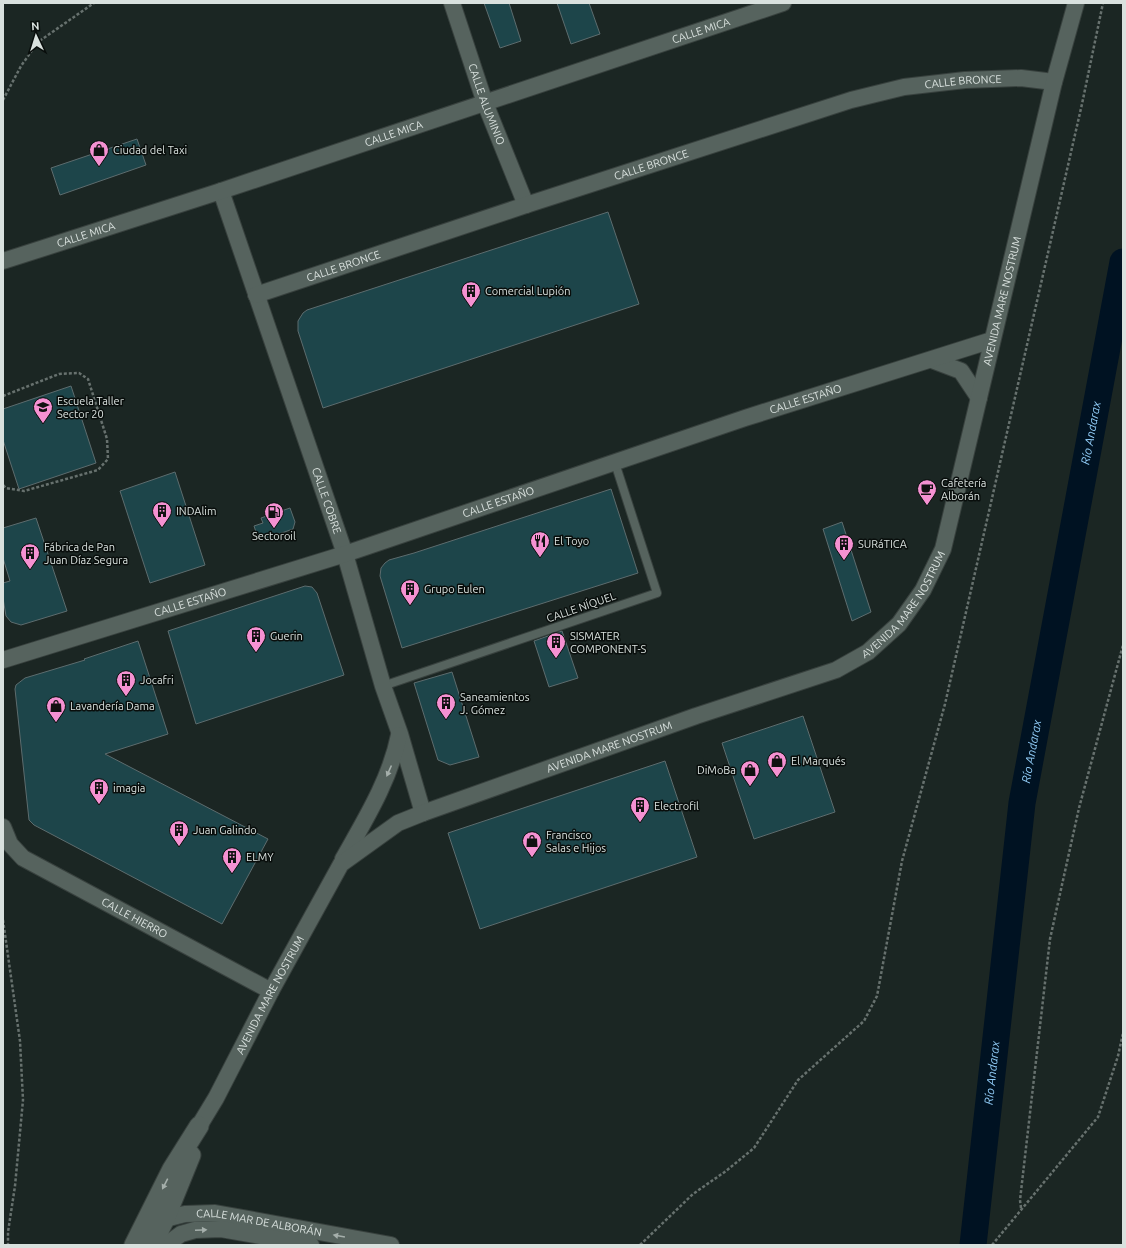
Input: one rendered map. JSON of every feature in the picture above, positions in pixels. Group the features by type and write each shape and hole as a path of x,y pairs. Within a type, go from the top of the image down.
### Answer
{"street":[{"name":"CALLE ALUMINIO","path":"452,3 485,103 526,205"},
{"name":"CALLE MICA","path":"3,261 221,191 783,3"},
{"name":"AVENIDA MARE NOSTRUM","path":"341,864 398,823 423,813 696,716 836,670 868,652 899,624 923,590 943,549 1054,82 1076,3"},
{"name":"CALLE BRONCE","path":"256,295 526,205 851,100 904,87 965,80 1021,78 1054,82"},
{"name":"CALLE COBRE","path":"221,191 345,554 383,686 400,734 423,813"},
{"name":"CALLE ESTAÑO","path":"3,660 345,554 745,418 992,340"},
{"path":"932,360 961,371 979,398"},
{"name":"AVENIDA MARE NOSTRUM","path":"135,1245 172,1169 216,1098 271,991 374,803 395,756 400,734"},
{"name":"CALLE HIERRO","path":"4,831 10,844 23,858 271,991"},
{"name":"AVENIDA MARE NOSTRUM","path":"152,1245 189,1163 199,1126"},
{"name":"CALLE MAR DE ALBORÁN","path":"135,1245 165,1219 185,1214 215,1212 270,1238 310,1245"},
{"name":"CALLE MAR DE ALBORÁN","path":"166,1245 181,1234 196,1230 221,1229 251,1240 270,1238 391,1245"}],"lane":[{"name":"CALLE NÍQUEL","path":"383,686 657,593 615,463"}],"path":[{"path":"3,100 21,66 38,42 94,3"},
{"path":"640,1245 693,1194 726,1171 754,1148 798,1080 864,1021 877,996 902,861 945,704 1081,112 1103,3"},
{"path":"3,396 60,374 80,373 88,379 107,439 108,459 98,470 24,492 6,488 3,485"},
{"path":"1021,1208 1020,1200 1050,939 1079,808 1123,646"},
{"path":"3,920 20,1040 23,1100 15,1186 8,1232 8,1245"},
{"path":"992,1245 1021,1208 1098,1117 1118,1056 1123,1033"}],"building":[{"path":"484,3 509,3 521,41 500,48"},
{"path":"557,3 589,3 600,34 571,44"},
{"name":"Ciudad del Taxi","path":"137,139 146,165 60,195 51,168"},
{"name":"Comercial Lupión","path":"608,212 639,304 323,408 298,331 298,321 307,310"},
{"name":"Escuela Taller Sector 20","path":"71,386 96,463 19,489 3,440 3,409"},
{"name":"INDAlim","path":"175,472 205,565 150,583 120,491"},
{"path":"611,489 638,573 402,648 380,576 381,568 385,563 389,560"},
{"path":"290,508 295,522 293,529 259,541 254,526 263,523 261,518"},
{"name":"Fábrica de Pan Juan Díaz Segura","path":"36,518 67,611 21,625 11,622 6,616 3,598 3,583 10,581 3,558 3,528"},
{"name":"SURáTICA","path":"842,522 871,612 852,621 823,529"},
{"name":"Guerin","path":"305,586 312,587 317,593 344,675 196,724 168,631"},
{"name":"SISMATER COMPONENT-S","path":"562,631 578,678 549,687 534,641"},
{"path":"138,641 168,734 105,754 268,839 222,924 34,825 29,820 15,689 16,685 25,678 85,660 84,659"},
{"name":"Saneamientos J. Gómez","path":"452,672 479,757 450,765 438,760 414,683"},
{"path":"803,716 835,812 754,839 722,743"},
{"name":"Francisco Salas e Hijos","path":"665,761 697,857 480,929 448,833"}],"waterway":[{"name":"Río Andarax","path":"973,1245 1022,803 1123,262"}],"place":[{"name":"Ciudad del Taxi","path":"99,167"},
{"name":"Comercial Lupión","path":"471,308"},
{"name":"Escuela Taller Sector 20","path":"43,424"},
{"name":"Cafetería Alborán","path":"927,506"},
{"name":"INDAlim","path":"162,528"},
{"name":"Sectoroil","path":"274,529"},
{"name":"El Toyo","path":"540,558"},
{"name":"SURáTICA","path":"844,561"},
{"name":"Fábrica de Pan Juan Díaz Segura","path":"30,570"},
{"name":"Grupo Eulen","path":"410,606"},
{"name":"Guerin","path":"256,653"},
{"name":"SISMATER COMPONENT-S","path":"556,659"},
{"name":"Jocafri","path":"126,697"},
{"name":"Saneamientos J. Gómez","path":"446,720"},
{"name":"Lavandería Dama","path":"56,723"},
{"name":"El Marqués","path":"777,778"},
{"name":"DiMoBa","path":"750,787"},
{"name":"imagia","path":"99,805"},
{"name":"Electrofil","path":"640,823"},
{"name":"Juan Galindo","path":"179,847"},
{"name":"Francisco Salas e Hijos","path":"532,858"},
{"name":"ELMY","path":"232,874"}]}
